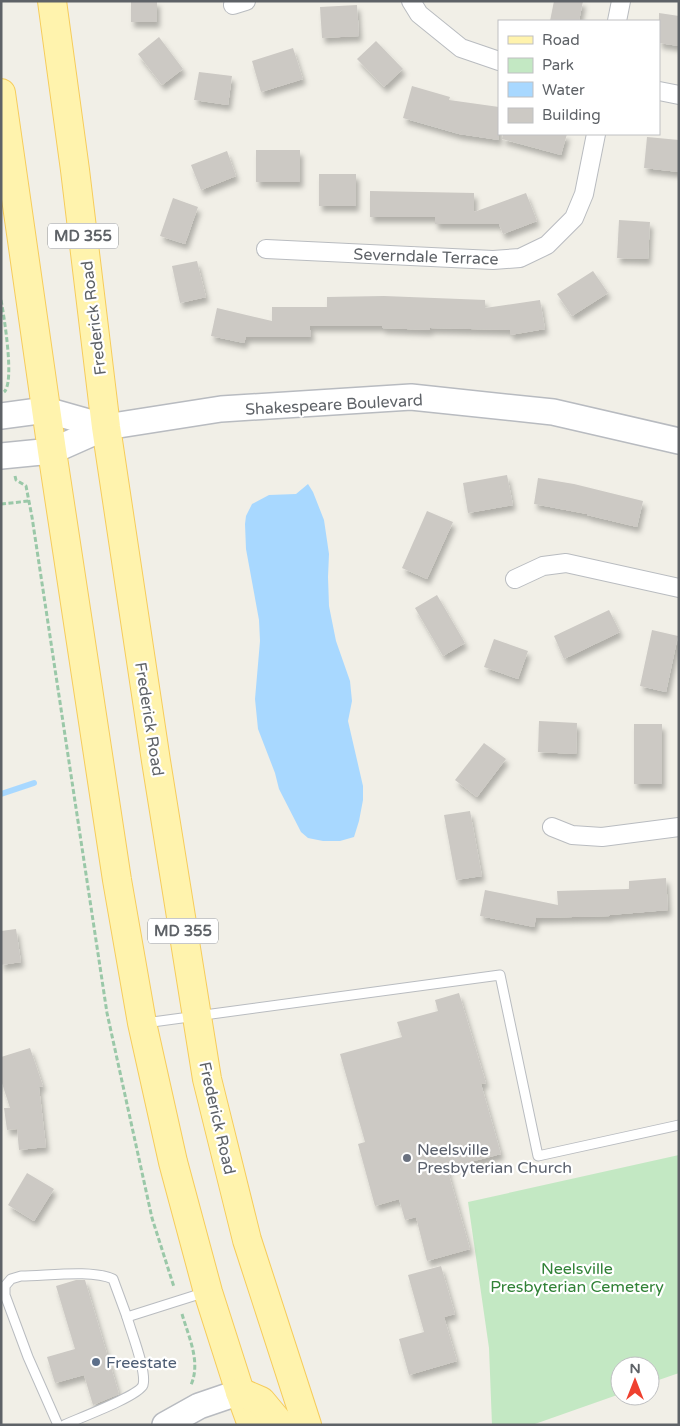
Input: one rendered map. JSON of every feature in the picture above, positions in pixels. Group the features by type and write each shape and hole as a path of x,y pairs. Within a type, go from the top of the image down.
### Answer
{"main road":[{"name":"Frederick Road","path":"52,1 75,170 106,427 206,1079 247,1240 307,1425"},
{"name":"MD 355","path":"1,93 52,451 117,880 142,1023 173,1162 208,1292 252,1425"},
{"path":"240,1392 261,1401 281,1425"}],"street":[{"path":"411,1 419,14 461,48 498,61"},
{"path":"617,20 621,1"},
{"path":"660,91 679,95"},
{"name":"Severndale Terrace","path":"266,249 493,260 520,258 547,245 574,218 584,194 596,135"},
{"name":"Shakespeare Boulevard","path":"1,456 52,451 106,427 221,409 411,397 554,412 679,441"},
{"name":"Shakespeare Boulevard","path":"1,416 46,410 106,427"},
{"path":"515,579 544,566 566,563 679,588"},
{"path":"552,828 572,835 602,837 679,827"},
{"path":"165,1425 199,1406 240,1392"}],"lane":[{"path":"142,1023 500,975 538,1156 679,1125"},
{"path":"58,1425 28,1356 5,1295 5,1286 11,1280 21,1276 86,1274 107,1276 113,1280 127,1317 144,1374 143,1386 139,1391 126,1398 64,1425"},
{"path":"127,1317 208,1292"}],"path":[{"path":"1,300 9,363 9,382 7,390 1,394"},
{"path":"1,504 29,501"}],"green space":[{"name":"Neelsville Presbyterian Cemetery","path":"679,1155 679,1373 660,1380 660,1356 610,1356 610,1398 532,1425 492,1425 489,1348 468,1202"}],"water":[{"path":"308,484 324,520 329,554 329,606 336,641 350,681 352,701 348,721 363,786 363,800 354,837 340,841 323,841 308,838 301,832 279,789 275,773 258,729 255,699 260,641 259,620 246,549 246,516 252,504 269,495 296,494"}],"building":[{"path":"131,1 157,1 157,22 131,22"},
{"path":"554,1 583,1 579,20 550,20"},
{"path":"357,5 359,36 322,38 320,7"},
{"path":"659,13 679,16 679,46 660,43"},
{"path":"159,37 183,69 162,85 138,54"},
{"path":"376,41 403,69 384,87 357,59"},
{"path":"293,48 303,79 261,92 252,61"},
{"path":"199,72 232,76 228,105 194,100"},
{"path":"412,86 450,97 449,100 498,107 499,140 459,134 403,118"},
{"path":"503,135 567,135 561,155 502,139"},
{"path":"647,137 679,140 679,172 644,168"},
{"path":"256,150 300,150 300,182 256,182"},
{"path":"227,151 236,176 201,190 191,165"},
{"path":"319,174 356,174 356,206 319,206"},
{"path":"370,191 474,193 474,212 526,193 537,221 503,234 499,224 435,224 435,217 370,217"},
{"path":"173,198 198,207 185,244 160,236"},
{"path":"619,220 650,222 648,259 617,258"},
{"path":"197,261 206,297 180,303 172,266"},
{"path":"593,271 608,293 572,316 557,294"},
{"path":"384,296 485,300 485,308 540,300 545,329 510,335 510,330 430,328 430,330 382,328 382,326 310,326 311,337 246,337 244,343 211,336 217,308 272,321 272,307 327,307 327,297"},
{"path":"507,475 513,505 468,513 463,483"},
{"path":"538,478 574,484 643,501 637,527 587,514 534,504"},
{"path":"427,511 453,522 427,579 402,568"},
{"path":"437,595 465,643 443,656 415,608"},
{"path":"609,610 620,632 564,659 554,636"},
{"path":"652,630 678,636 666,692 640,686"},
{"path":"494,639 528,651 518,679 484,667"},
{"path":"539,721 577,723 576,754 538,752"},
{"path":"634,724 662,724 662,784 634,784"},
{"path":"484,743 506,759 477,797 455,780"},
{"path":"470,811 482,876 456,880 444,815"},
{"path":"666,878 668,910 610,916 536,918 534,927 480,916 485,890 558,905 557,891 629,889 629,881"},
{"path":"16,929 21,962 1,965 1,931"},
{"path":"459,993 486,1083 481,1084 501,1154 447,1168 470,1249 427,1261 416,1217 405,1220 399,1199 375,1206 358,1144 365,1142 340,1054 402,1037 397,1022 438,1011 435,1000"},
{"path":"30,1048 43,1086 39,1087 46,1147 19,1150 17,1129 7,1130 4,1108 10,1108 1,1080 1,1057"},
{"path":"27,1173 54,1189 34,1221 8,1205"},
{"path":"441,1266 455,1314 444,1317 457,1361 409,1375 399,1339 424,1332 408,1275"},
{"path":"76,1280 85,1280 119,1394 93,1405 84,1375 55,1383 47,1357 75,1349 56,1286"}],"waterway":[{"path":"1,794 34,783"}],"place":[{"name":"Neelsville Presbyterian Church","path":"407,1158"},
{"name":"Freestate","path":"96,1362"}]}
